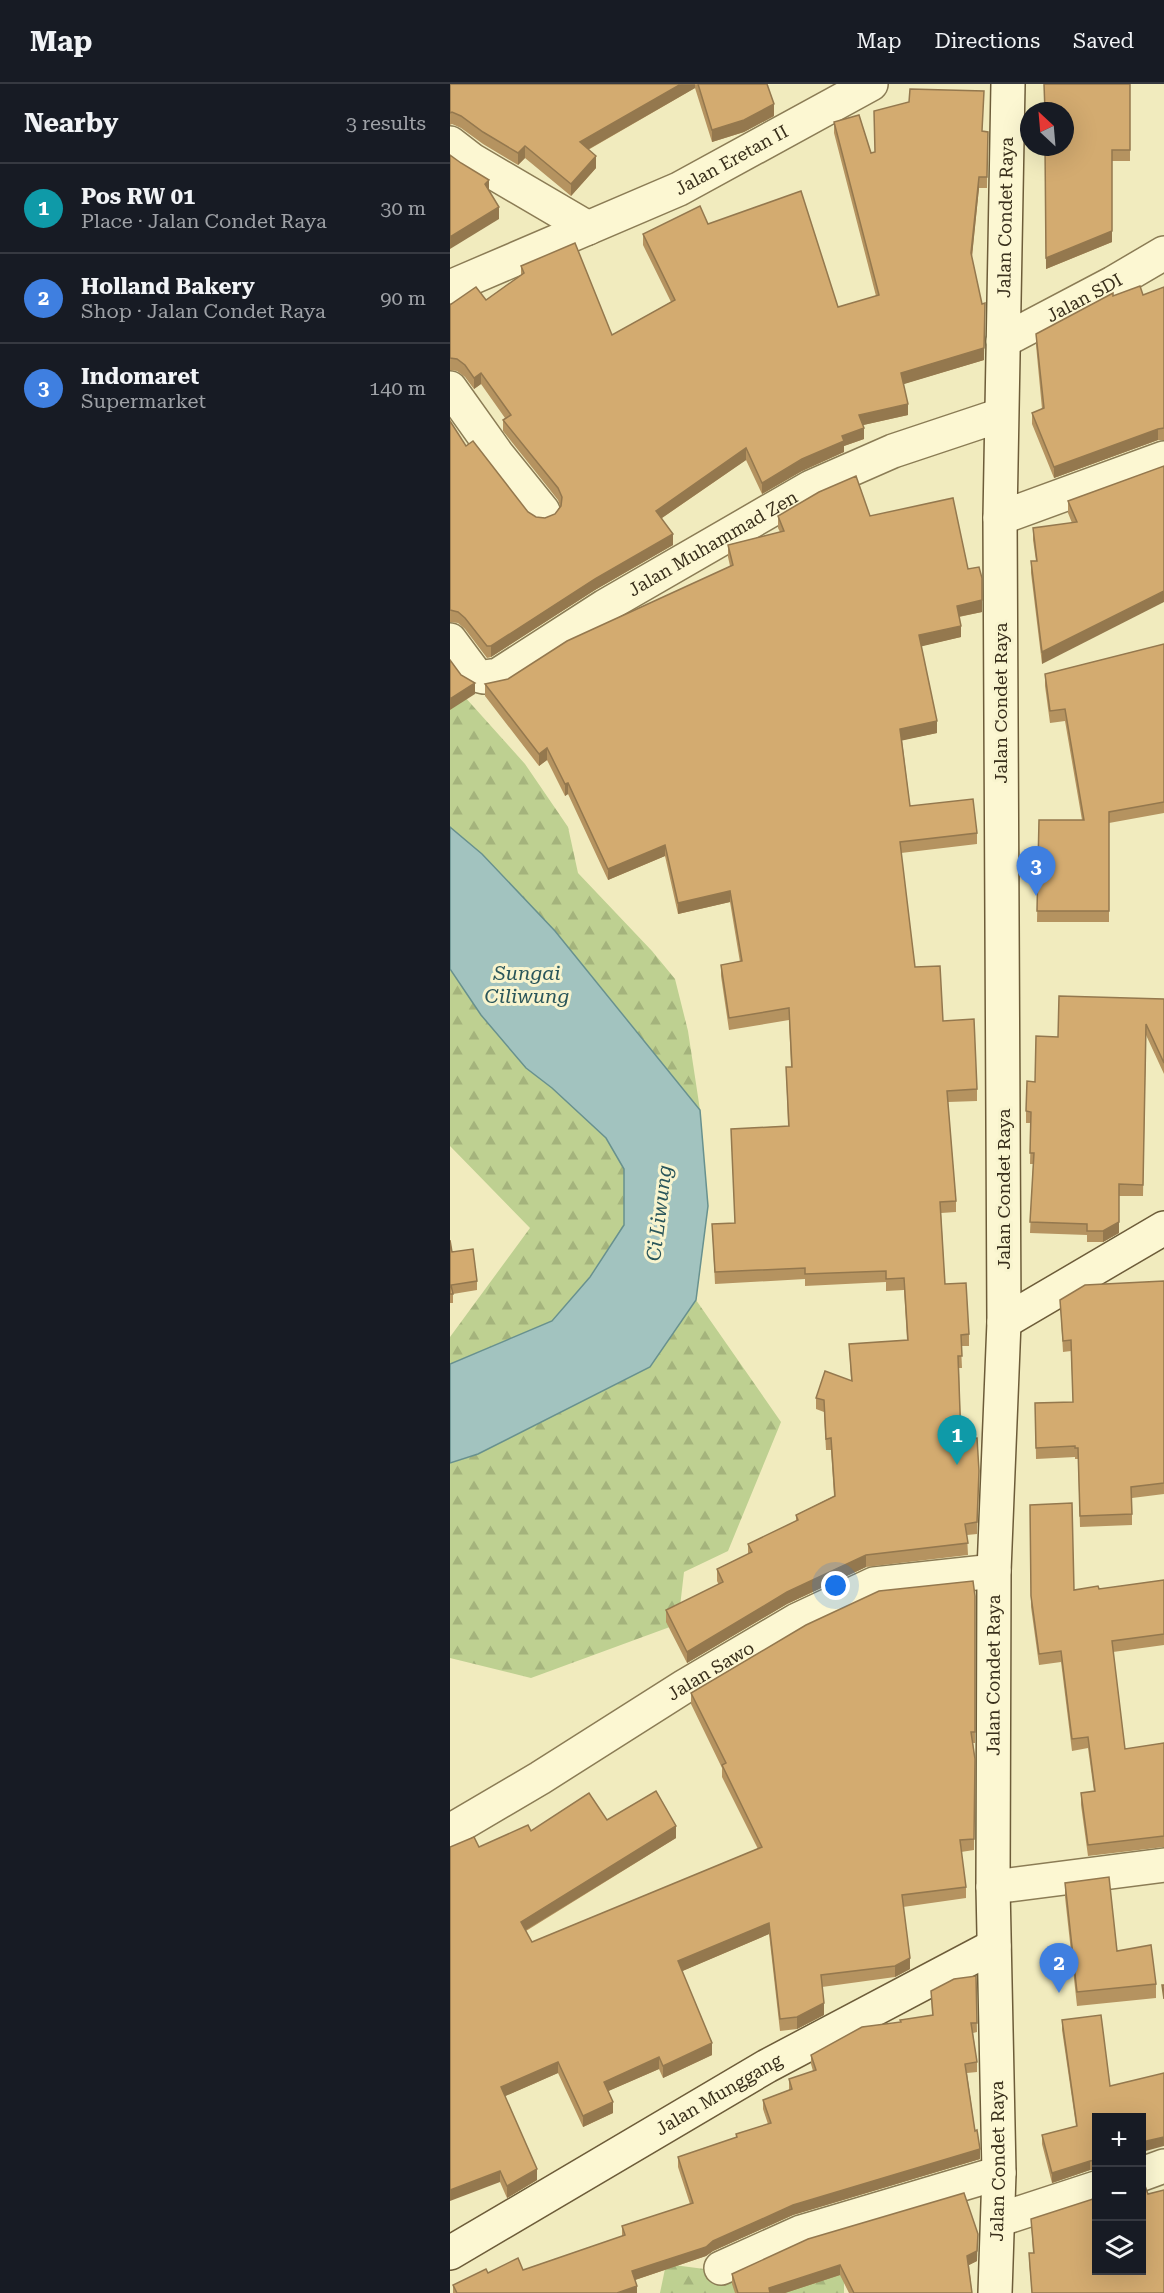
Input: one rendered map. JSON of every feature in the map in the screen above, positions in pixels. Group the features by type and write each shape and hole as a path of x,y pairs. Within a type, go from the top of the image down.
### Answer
{"street":[{"name":"Jalan Eretan II","path":"450,287 679,189 871,84"},
{"name":"Jalan Condet Raya","path":"995,2293 999,2173 993,1887 994,1571 1004,1322 1000,518 1008,84"},
{"path":"450,143 472,160 588,228"},
{"name":"Jalan SDI","path":"1003,341 1113,283 1164,253"},
{"path":"450,388 497,454 543,511"},
{"name":"Jalan Muhammad Zen","path":"450,640 476,675 484,677 498,675 605,606 811,487 892,452 1001,415"},
{"path":"1000,518 1164,458"},
{"path":"1004,1322 1164,1228"},
{"name":"Jalan Sawo","path":"450,1831 797,1620 874,1584 994,1571"},
{"path":"993,1887 1164,1864"},
{"name":"Jalan Munggang","path":"450,2253 767,2066 994,1946"},
{"path":"1146,2173 1164,2166"},
{"path":"721,2268 801,2232 999,2173"},
{"path":"998,2220 1092,2189"}],"green space":[{"path":"455,686 525,764 568,827 578,873 652,951 675,979 688,1031 700,1110 550,927 485,859 450,827 450,688"},
{"path":"450,969 481,1015 526,1068 552,1088 606,1138 624,1169 624,1225 588,1279 552,1321 450,1364 450,1337 530,1228 450,1146"},
{"path":"696,1300 781,1422 728,1551 684,1572 678,1624 531,1678 450,1658 450,1463 478,1454 650,1367"},
{"path":"666,2264 788,2280 844,2274 844,2293 660,2293"}],"water":[{"name":"Sungai Ciliwung","path":"450,827 482,854 555,931 700,1110 708,1206 696,1300 650,1367 478,1454 450,1463 450,1364 552,1321 590,1277 624,1225 624,1169 606,1138 552,1088 526,1068 481,1015 450,969"}],"building":[{"path":"450,84 681,84 580,142 596,156 571,184 525,146 518,153 461,116 450,113"},
{"path":"698,84 767,84 774,104 744,120 712,130"},
{"path":"1044,84 1130,84 1130,150 1112,150 1112,231 1046,258 1045,156 1074,156 1074,102 1045,102"},
{"path":"910,89 984,91 982,131 988,132 987,177 979,177 971,253 982,304 985,303 984,348 901,373 908,404 859,415 864,428 842,436 844,441 802,459 762,483 746,448 656,511 673,534 595,579 491,646 487,646 465,618 458,612 450,610 450,421 466,446 473,441 528,512 536,517 545,518 555,514 561,506 562,497 558,488 503,420 511,415 481,373 474,378 465,365 457,359 450,358 450,305 476,287 486,300 524,273 521,266 575,243 612,335 675,300 643,234 700,206 708,224 801,191 838,307 879,295 834,122 859,115 871,153 875,152 874,111 909,102"},
{"path":"450,155 489,180 485,184 499,207 450,237"},
{"path":"1140,286 1143,295 1164,287 1164,428 1054,467 1032,413 1044,408 1036,334 1113,293 1113,296"},
{"path":"1164,466 1164,591 1042,652 1031,561 1037,561 1033,528 1077,522 1068,501"},
{"path":"856,476 870,516 953,498 968,569 979,567 982,578 982,600 957,606 961,626 919,635 937,721 900,729 910,806 973,799 977,833 900,842 915,967 940,966 943,1021 974,1019 977,1089 947,1091 956,1201 940,1202 945,1284 966,1283 969,1334 961,1335 962,1356 958,1356 961,1439 977,1438 979,1471 977,1522 965,1524 968,1543 866,1555 787,1592 687,1652 666,1610 723,1582 717,1569 752,1552 748,1544 798,1520 796,1515 835,1496 831,1438 826,1439 824,1400 816,1398 825,1371 852,1381 849,1344 908,1340 904,1278 886,1279 886,1271 805,1274 805,1268 715,1272 712,1224 735,1223 731,1129 789,1126 786,1067 792,1067 789,1008 729,1018 721,965 742,961 730,891 678,903 665,845 608,869 568,783 565,784 547,748 539,754 485,684 508,679 567,641 733,565 728,545 784,531 778,516 819,492"},
{"path":"1164,644 1164,802 1109,812 1109,911 1037,911 1039,820 1084,820 1065,709 1050,711 1045,674"},
{"path":"450,660 461,675 475,683 450,699"},
{"path":"1059,996 1164,999 1164,1063 1146,1024 1143,1185 1119,1184 1119,1222 1103,1231 1087,1231 1087,1224 1030,1222 1034,1153 1030,1153 1031,1112 1026,1111 1027,1081 1035,1082 1036,1036 1058,1037"},
{"path":"450,1240 452,1252 473,1249 477,1281 451,1285 453,1294 450,1294"},
{"path":"1164,1281 1164,1483 1131,1487 1132,1514 1080,1516 1078,1448 1075,1446 1036,1448 1035,1403 1073,1402 1071,1340 1063,1341 1060,1300 1085,1285"},
{"path":"1072,1503 1074,1590 1164,1580 1164,1634 1112,1641 1125,1749 1164,1743 1164,1836 1088,1845 1081,1793 1095,1791 1088,1737 1072,1739 1061,1651 1039,1654 1031,1596 1030,1505"},
{"path":"973,1581 975,1596 975,1732 971,1732 975,1759 974,1839 960,1840 966,1887 902,1895 910,1958 895,1966 821,1975 824,2003 797,2017 780,2019 769,1923 678,1961 712,2043 663,2066 659,2057 604,2082 613,2102 583,2116 558,2062 501,2087 537,2169 507,2186 500,2171 450,2190 450,1847 474,1837 479,1847 528,1825 531,1831 589,1793 607,1820 656,1791 676,1826 521,1922 532,1942 762,1847 722,1765 726,1763 691,1693 806,1625 879,1591"},
{"path":"1109,1877 1117,1951 1151,1945 1156,1984 1077,1992 1065,1883"},
{"path":"976,1976 977,2023 971,2023 977,2062 965,2064 980,2149 793,2205 713,2241 706,2247 632,2271 637,2286 617,2293 457,2293 453,2285 486,2269 488,2273 518,2258 523,2270 625,2235 622,2226 693,2203 678,2157 771,2123 763,2100 792,2089 789,2079 816,2070 811,2055 862,2027 933,2015 931,1991 954,1979"},
{"path":"1101,2015 1110,2086 1164,2073 1164,2137 1146,2141 1146,2113 1092,2113 1092,2161 1052,2173 1042,2135 1077,2126 1062,2020"},
{"path":"1146,2188 1148,2194 1164,2190 1164,2293 1032,2293 1029,2253 1034,2253 1031,2219 1092,2199 1092,2275 1146,2275"},
{"path":"964,2193 978,2234 977,2251 967,2256 972,2293 854,2293 840,2265 769,2288 770,2293 738,2293 732,2274 808,2239"}],"place":[{"name":"Indomaret","path":"1036,896"},
{"name":"Pos RW 01","path":"957,1465"},
{"name":"Holland Bakery","path":"1059,1993"}],"water label":[{"name":"Ci Liwung","path":"659,1213"}]}
